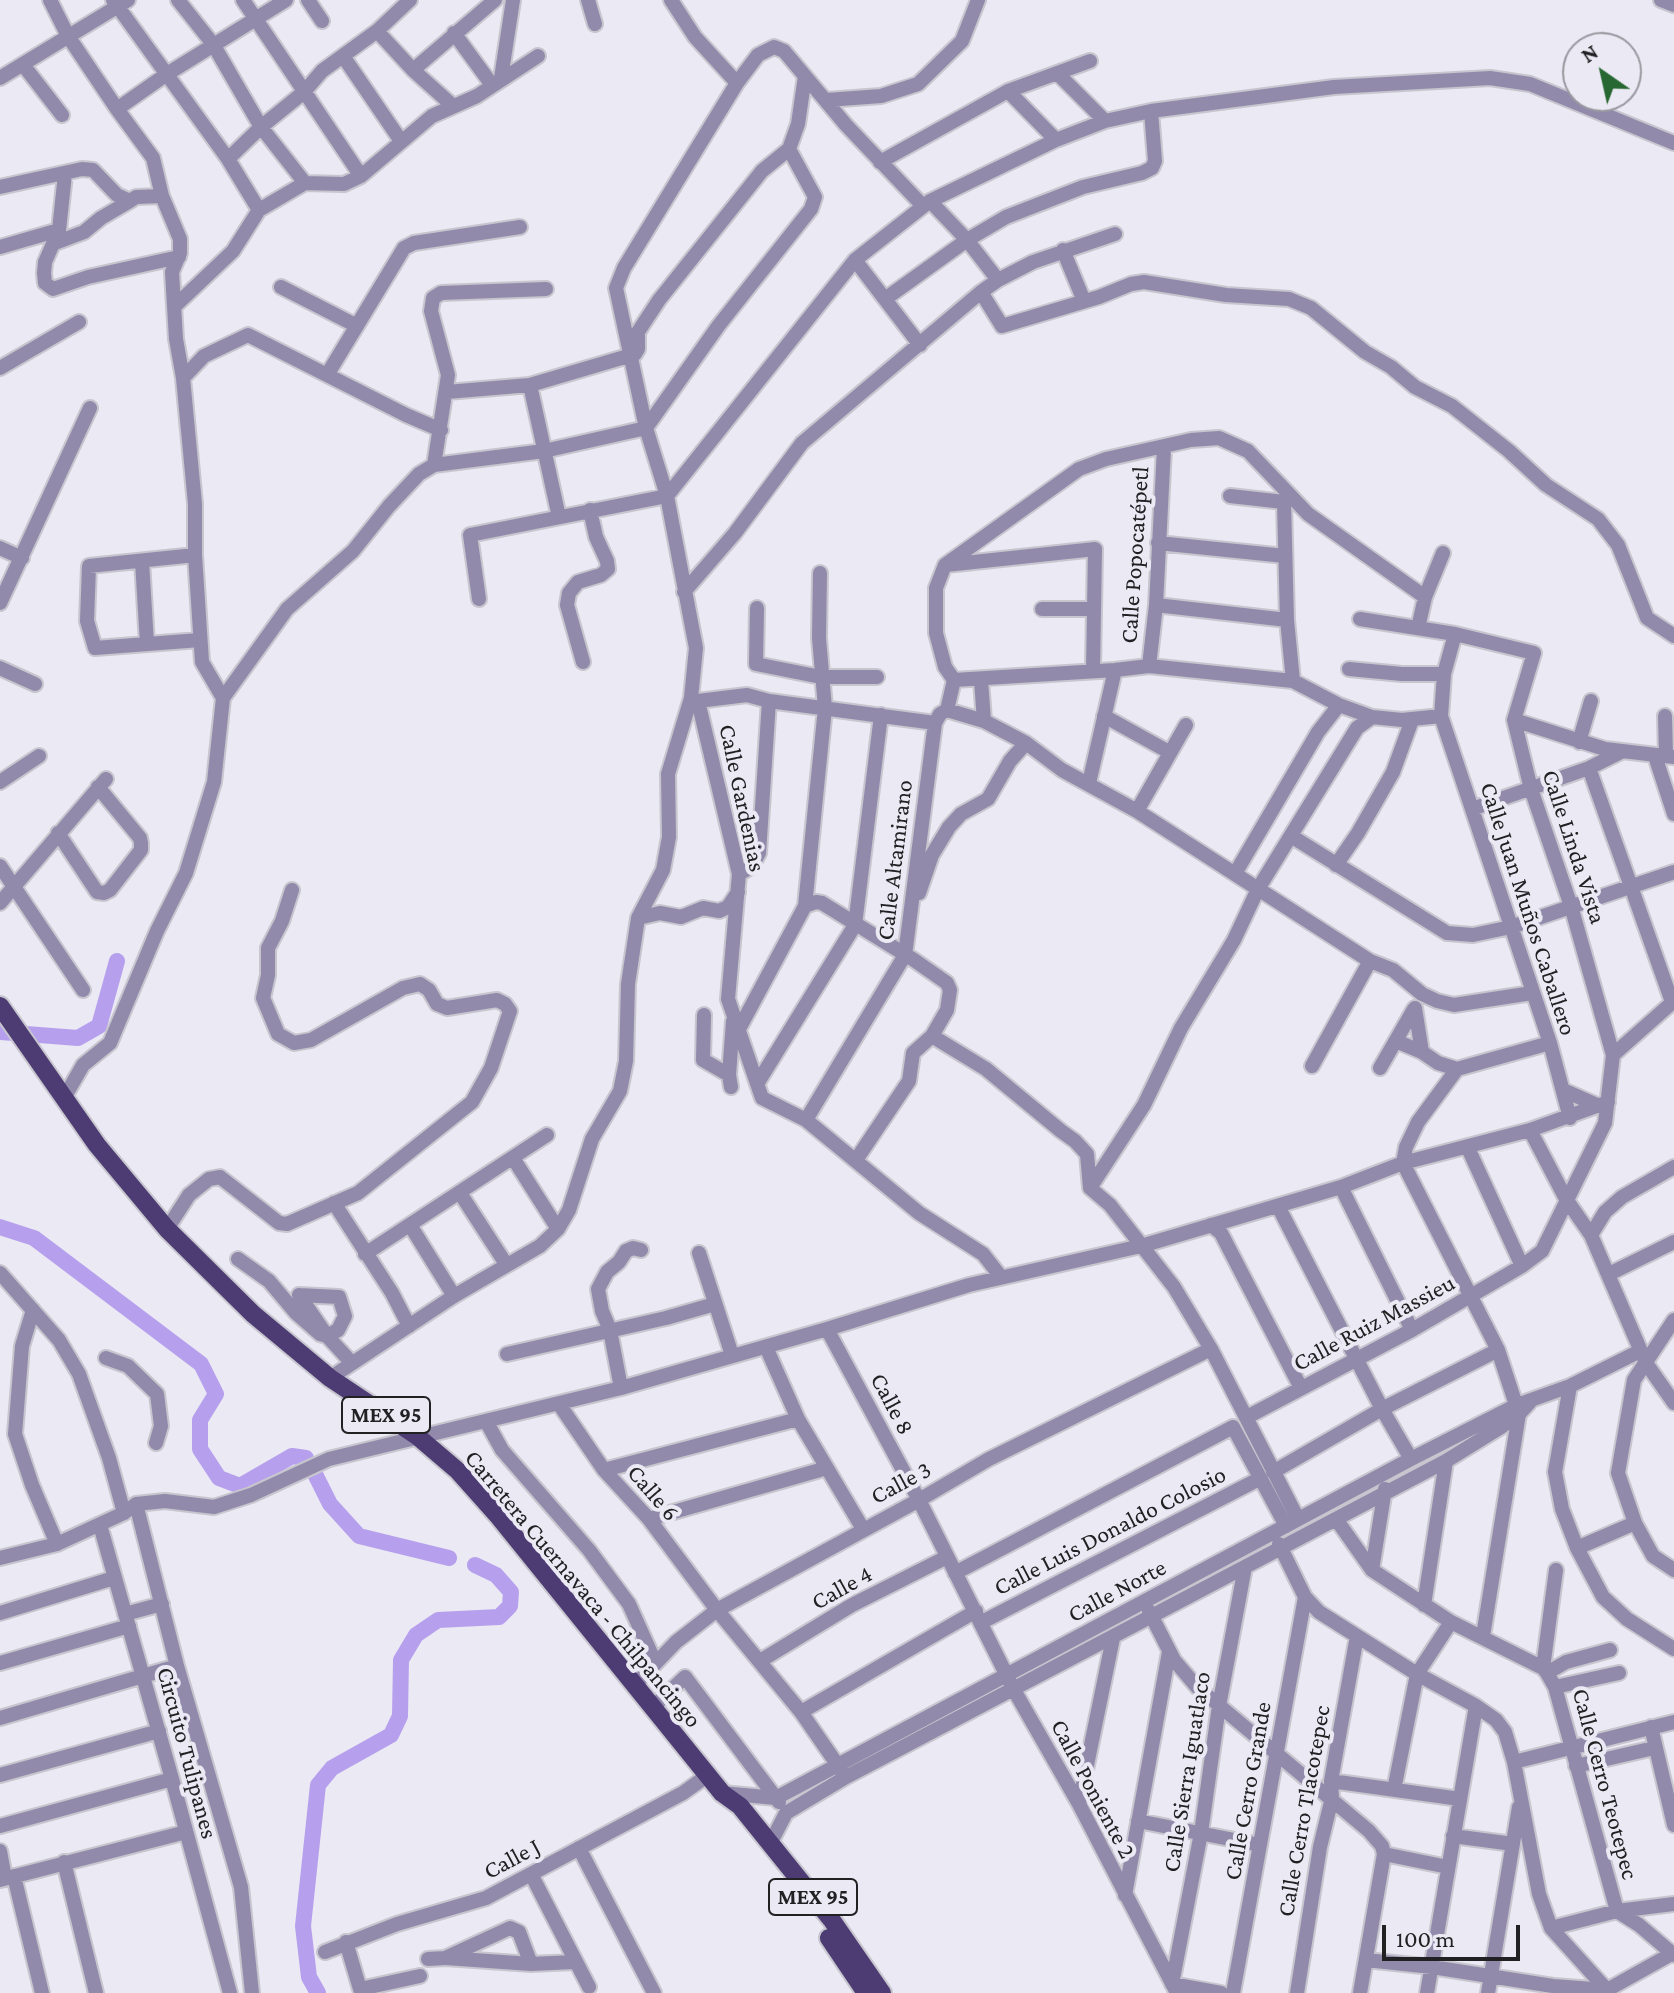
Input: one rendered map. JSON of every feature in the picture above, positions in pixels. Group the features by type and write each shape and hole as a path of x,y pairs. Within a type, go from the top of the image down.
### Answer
{"main road":[{"name":"Carretera Cuernavaca - Chilpancingo","path":"4,1011 28,1051 97,1145 167,1229 253,1314 330,1378 417,1436 458,1471 499,1517 724,1795 740,1806 831,1919 882,1993"},
{"name":"Carretera Cuernavaca - Chilpancingo","path":"724,1795 731,1813 822,1928 866,1993"}],"street":[{"path":"50,0 68,36 153,158 162,196 180,239 179,257 172,272 176,339 183,378 195,504 202,662 223,698"},
{"path":"178,0 213,44 261,127 305,183"},
{"path":"243,0 361,176"},
{"path":"117,109 213,44 286,0"},
{"path":"308,0 322,21"},
{"path":"228,159 304,92 322,71 377,31 410,0"},
{"path":"413,70 495,0"},
{"path":"496,81 513,0"},
{"path":"588,0 595,24"},
{"path":"671,0 695,37 737,83"},
{"path":"827,100 881,96 918,84 962,41 978,0"},
{"path":"1661,0 1674,5"},
{"path":"0,78 24,66 119,2 228,159 259,210"},
{"path":"377,31 413,70 453,106"},
{"path":"454,33 496,81"},
{"path":"330,1378 454,1296 540,1246 558,1229 569,1210 592,1139 620,1091 626,1061 628,984 638,918 663,870 669,837 668,774 695,699 696,648 667,496 646,428 616,288 737,83 758,55 774,47 784,51 880,162 967,240 998,280"},
{"path":"343,56 401,141"},
{"path":"175,306 233,251 259,210 305,183 344,184 361,176 432,116 477,96 538,56"},
{"path":"880,162 1008,91 1090,61"},
{"path":"24,66 62,115"},
{"path":"1058,74 1105,121"},
{"path":"447,392 530,385 629,357 638,349 638,332 659,300 762,171 789,149 798,124 805,76"},
{"path":"479,599 470,535 667,496 855,260 926,203 1056,140 1105,121 1151,111 1334,87 1490,78 1530,84 1674,143"},
{"path":"1008,91 1056,140"},
{"path":"885,299 967,240 1006,217 1083,187 1152,168 1155,161 1151,111"},
{"path":"64,1098 83,1065 110,1043 157,931 186,873 214,782 223,698 287,609 353,551 419,474 434,465 544,451 646,428 719,325 811,209 815,197 789,149"},
{"path":"0,187 82,169 93,170 117,195 130,201"},
{"path":"65,174 57,236 45,262 45,283 53,289 88,277 179,257"},
{"path":"0,247 84,232 136,197 162,196"},
{"path":"327,375 404,248 414,243 520,227"},
{"path":"684,592 735,533 802,443 981,292 998,280 1063,250 1115,234"},
{"path":"1063,250 1084,301"},
{"path":"855,260 920,345"},
{"path":"981,292 1002,326 1144,282 1226,295 1289,299 1311,308 1415,387 1452,406 1546,485 1598,519 1618,545 1647,618 1674,636"},
{"path":"281,287 357,326"},
{"path":"434,465 448,375 431,311 433,298 441,293 546,289"},
{"path":"0,368 79,322"},
{"path":"183,378 204,356 248,335 441,430"},
{"path":"530,385 559,517"},
{"path":"0,603 90,408"},
{"path":"947,710 954,680 945,667 936,633 936,588 945,565 1079,469 1106,459 1191,440 1219,438 1248,451 1286,499 1425,597"},
{"name":"Calle Popocatépetl","path":"1149,666 1156,605 1164,448"},
{"path":"1230,496 1286,499"},
{"path":"1286,499 1287,620 1293,681"},
{"path":"583,662 567,605 569,593 578,582 601,575 608,569 590,510"},
{"path":"1158,543 1285,556"},
{"path":"0,548 22,558"},
{"path":"945,565 1095,549 1093,670"},
{"path":"1418,628 1425,597 1443,553"},
{"path":"195,555 89,566 87,621 95,648 200,640"},
{"path":"142,561 147,644"},
{"path":"739,1029 805,906 825,708 821,677 820,573"},
{"path":"1156,605 1287,620"},
{"path":"757,608 756,664 821,677 877,677"},
{"path":"1042,609 1093,609"},
{"path":"1360,619 1455,634 1534,653 1514,720 1579,742 1622,752 1665,756"},
{"path":"954,680 1149,666 1293,681 1339,705 1372,717 1412,720 1441,716 1444,674 1455,634"},
{"path":"0,668 35,684"},
{"path":"1349,669 1444,674"},
{"path":"1089,783 1115,670"},
{"path":"981,680 984,721"},
{"path":"695,699 747,695 769,701 935,723 940,714 947,710 984,721 1026,743 1062,770 1137,811 1236,872 1370,961 1393,970 1422,994 1454,1005 1532,993"},
{"name":"Calle Gardenias","path":"695,699 739,874 728,999 762,1098 806,1120"},
{"path":"739,874 752,866 759,853 769,701"},
{"path":"1579,742 1591,701"},
{"path":"1236,872 1318,732 1339,705"},
{"path":"757,1084 855,925 881,715"},
{"path":"1104,716 1169,752"},
{"name":"Calle Juan Muños Caballero","path":"1441,716 1550,1043 1570,1118"},
{"path":"1665,716 1665,756 1674,814"},
{"path":"1090,1188 1144,1105 1181,1028 1234,940 1258,889 1357,728 1372,717"},
{"path":"1336,865 1393,772 1412,720"},
{"name":"Calle Linda Vista","path":"1514,720 1531,789 1571,906 1613,1055"},
{"name":"Calle Altamirano","path":"806,1120 910,958 935,723"},
{"path":"1137,811 1186,725"},
{"path":"910,958 915,910 932,855 961,814 988,799 1010,761 1026,743"},
{"path":"1472,809 1589,768 1622,752"},
{"path":"0,782 39,756"},
{"path":"1589,768 1673,1002 1613,1055"},
{"path":"0,903 58,833 102,783 141,843 141,850 110,890 97,892 58,833"},
{"path":"1291,836 1447,933 1473,935 1511,927 1674,872"},
{"path":"0,866 83,990"},
{"path":"167,1229 189,1195 209,1179 220,1177 279,1223 297,1222 358,1193 472,1102 491,1068 510,1011 505,1004 497,1000 447,1008 437,1004 429,990 420,984 403,988 311,1040 294,1043 278,1034 263,998 268,975 268,948 282,921 292,890"},
{"path":"638,918 660,913 681,917 703,908 719,911 728,907 738,892"},
{"path":"805,906 822,903 947,983 950,990 947,1010 932,1036 913,1053 909,1081 856,1160"},
{"path":"1312,1066 1370,961"},
{"path":"1380,1068 1422,994"},
{"path":"1414,1009 1422,1052"},
{"path":"704,1015 703,1060 730,1081 733,1013"},
{"path":"932,1036 986,1069 1087,1154 1090,1188 1110,1205 1174,1287 1247,1417 1286,1526 1281,1549 1305,1597 1319,1612 1417,1674 1476,1706 1496,1720 1505,1732 1514,1762 1539,1894 1551,1928 1612,1990"},
{"path":"1396,1041 1438,1063 1457,1069 1550,1043"},
{"name":"Calle Ruiz Massieu","path":"1247,1417 1412,1330 1522,1266 1542,1251 1605,1123 1603,1104 1613,1055"},
{"path":"1438,1063 1442,1088"},
{"path":"1457,1069 1418,1122 1406,1147 1403,1163 1498,1350 1522,1407 1483,1636"},
{"path":"1537,1128 1564,1093 1603,1104"},
{"path":"0,1558 57,1544 130,1508 165,1501 214,1507 251,1495 329,1459 621,1388 1001,1277 1141,1246 1341,1187 1403,1163 1468,1148 1570,1118 1603,1104"},
{"path":"806,1120 919,1213 983,1254 1001,1277"},
{"path":"1537,1128 1566,1199 1591,1235 1643,1357 1668,1385 1674,1403"},
{"path":"365,1254 547,1135"},
{"path":"1468,1148 1522,1266"},
{"path":"513,1158 558,1229"},
{"path":"1591,1235 1605,1212 1622,1197 1674,1167"},
{"path":"1341,1187 1412,1330"},
{"path":"460,1193 506,1264"},
{"path":"334,1203 392,1293 409,1326"},
{"path":"1278,1206 1382,1409 1411,1459"},
{"path":"410,1225 454,1296"},
{"path":"1211,1225 1221,1233 1301,1388"},
{"path":"1609,1274 1674,1242"},
{"path":"621,1388 610,1330 598,1289 607,1272 626,1251 633,1248 641,1250"},
{"path":"699,1253 732,1355"},
{"path":"238,1259 269,1281 296,1313 320,1334 327,1336 351,1362"},
{"path":"0,1273 59,1340 79,1374 130,1508 162,1604 241,1887 252,1993"},
{"path":"507,1354 715,1304"},
{"path":"33,1310 22,1346 15,1434 57,1544"},
{"path":"1674,1320 1643,1357 1634,1380 1618,1473 1635,1523 1653,1556 1674,1570"},
{"name":"Calle 8","path":"827,1329 979,1616"},
{"path":"766,1347 798,1419 863,1529"},
{"name":"Calle 3","path":"634,1686 655,1662 717,1610 989,1459 1211,1349"},
{"name":"Calle Luis Donaldo Colosio","path":"801,1712 979,1616 1266,1476 1382,1409 1498,1350"},
{"name":"Calle Norte","path":"776,1798 1411,1459 1522,1407 1643,1357"},
{"path":"106,1358 128,1366 157,1394 161,1426 156,1443"},
{"path":"1570,1386 1555,1472 1562,1509 1577,1548 1603,1597 1627,1619 1674,1649"},
{"name":"Calle 6","path":"559,1404 604,1470 649,1519 717,1610 801,1712 846,1777"},
{"name":"Calle Norte","path":"786,1813 846,1777 1446,1461 1522,1407"},
{"path":"604,1470 798,1419"},
{"path":"486,1421 502,1450 589,1550 629,1604 655,1662"},
{"path":"955,1573 1233,1427 1266,1476"},
{"path":"1424,1605 1446,1461"},
{"path":"649,1519 827,1468"},
{"path":"1372,1570 1390,1470"},
{"name":"Calle Cerro Teotepec","path":"1336,1519 1372,1570 1451,1622 1545,1670 1555,1687 1617,1911 1673,1954"},
{"path":"1577,1548 1635,1523"},
{"name":"Circuito Tulipanes","path":"100,1525 230,1993"},
{"name":"Calle 4","path":"760,1661 852,1605 947,1557"},
{"name":"Calle Sierra Iguatlaco","path":"1174,1988 1219,1706 1245,1567"},
{"path":"1556,1570 1545,1670 1610,1650"},
{"path":"0,1613 114,1578"},
{"name":"Calle Cerro Grande","path":"1233,1993 1305,1597"},
{"path":"1144,1601 1169,1652 1197,1687 1277,1756 1332,1798 1382,1846 1384,1854 1360,1993"},
{"path":"0,1663 127,1620 162,1604"},
{"name":"Calle Poniente 2","path":"979,1616 1006,1675 1079,1804 1174,1988"},
{"path":"1394,1790 1417,1674 1451,1622"},
{"name":"Calle Cerro Tlacotepec","path":"1297,1993 1357,1636"},
{"path":"1079,1804 1113,1638"},
{"path":"1125,1896 1169,1652"},
{"path":"0,1718 177,1666"},
{"path":"1555,1687 1619,1673"},
{"path":"652,1708 685,1677 786,1813 770,1844"},
{"path":"1427,1993 1476,1706"},
{"path":"1514,1762 1674,1722"},
{"path":"1651,1727 1674,1825"},
{"path":"0,1775 159,1731"},
{"path":"1576,1766 1654,1748"},
{"name":"Calle J","path":"325,1952 346,1942 486,1898 683,1793 708,1775"},
{"path":"0,1826 172,1779"},
{"path":"1331,1781 1460,1799"},
{"path":"724,1795 776,1798"},
{"path":"1488,1993 1521,1799"},
{"path":"1138,1821 1260,1845"},
{"path":"6,1878 186,1832"},
{"path":"1453,1836 1513,1844"},
{"path":"579,1848 654,1993"},
{"path":"0,1851 42,1993"},
{"path":"1384,1854 1448,1867"},
{"path":"64,1862 96,1993"},
{"path":"531,1874 589,1987"},
{"path":"1551,1928 1617,1911 1674,1904"},
{"path":"445,1958 510,1928 519,1932 531,1964"},
{"path":"346,1942 360,1989 420,1976"},
{"path":"1366,1960 1491,1976 1552,1990 1612,1990 1673,1954"},
{"path":"428,1959 531,1964 574,1962"},
{"path":"1174,1988 1221,1993"}],"waterway":[{"path":"0,1032 78,1038 99,1026 117,961"},
{"path":"0,1227 34,1238 201,1364 216,1394 200,1420 200,1449 219,1478 240,1486 292,1456 306,1458"},
{"path":"314,1472 330,1504 359,1536 449,1558"},
{"path":"318,1993 309,1977 303,1926 318,1785 332,1768 391,1735 400,1716 401,1660 416,1635 438,1620 499,1617 510,1606 511,1592 496,1575 475,1565"}]}
